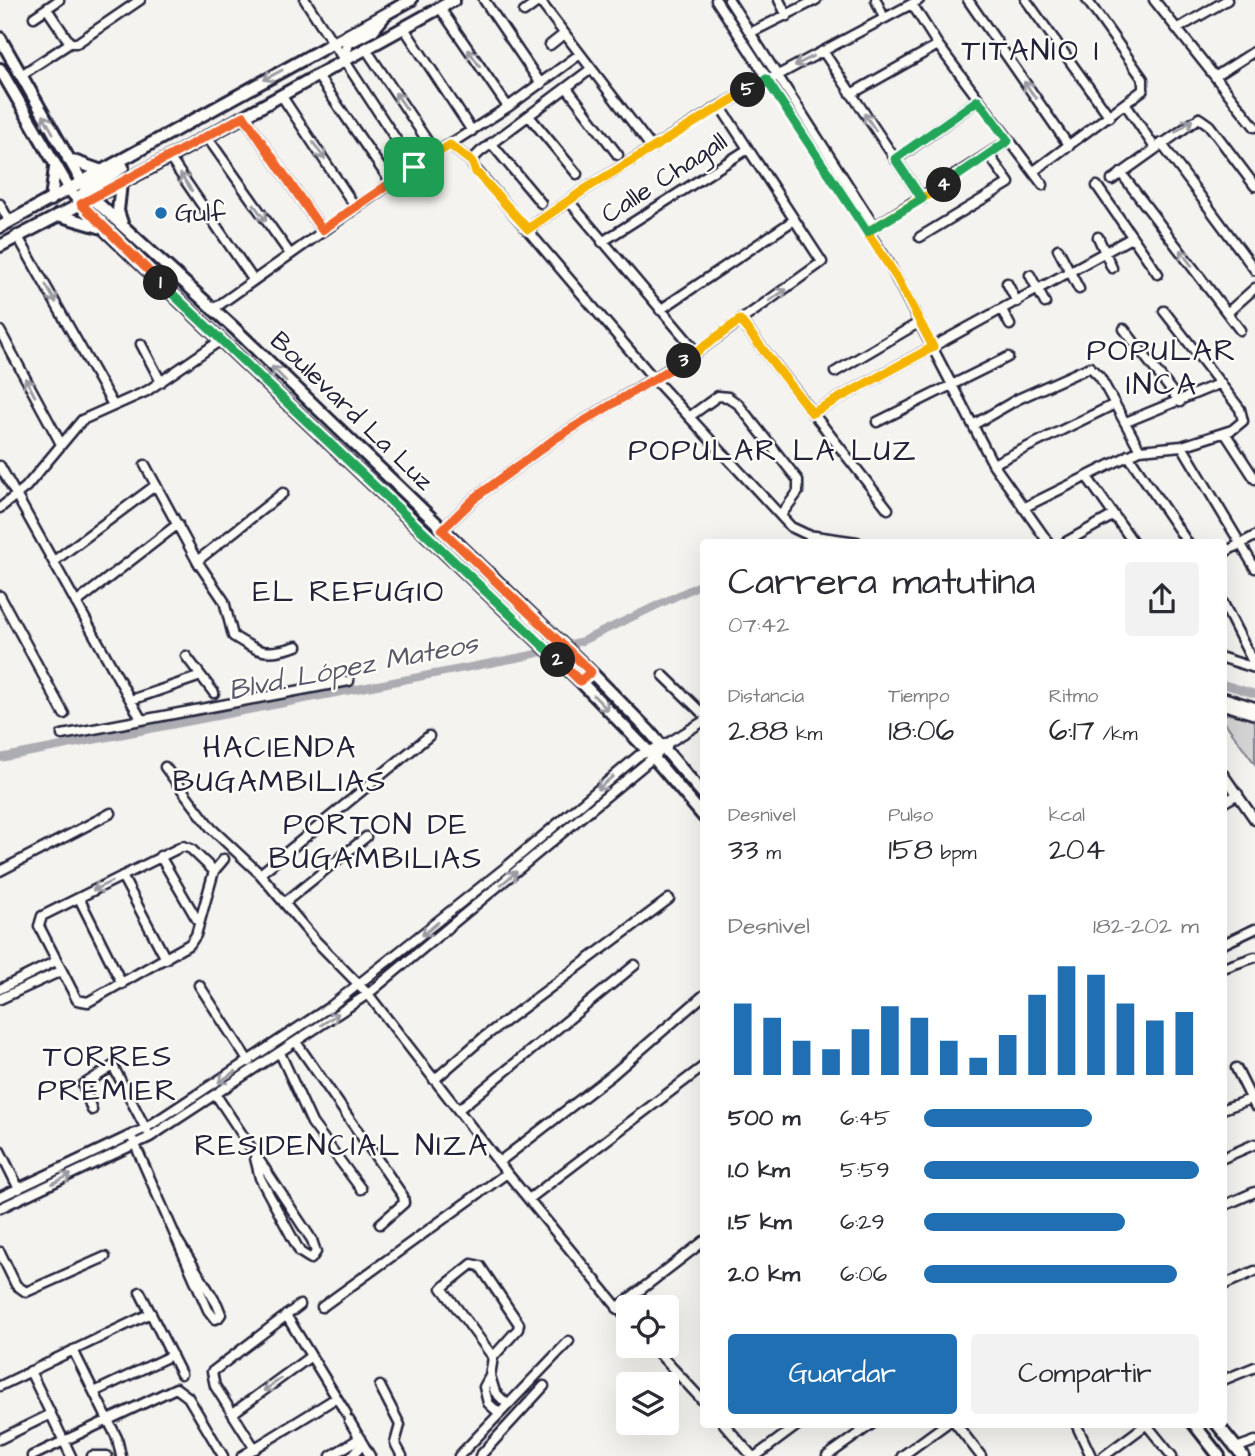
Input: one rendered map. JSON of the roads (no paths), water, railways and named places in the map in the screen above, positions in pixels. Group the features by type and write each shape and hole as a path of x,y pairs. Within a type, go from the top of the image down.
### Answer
{"main road":[{"path":"87,191 102,171 411,0"},
{"path":"5,224 51,200 75,197 87,191 121,183 454,0"},
{"path":"343,60 348,43 373,30 384,15"},
{"name":"Boulevard La Luz","path":"0,38 87,191 591,672 664,746 700,790"},
{"name":"Boulevard La Luz","path":"0,69 75,197 106,232 580,681 651,754 700,812"},
{"path":"36,225 125,165 143,147"},
{"path":"68,159 102,171"},
{"path":"51,200 55,164"},
{"path":"121,183 118,211 122,226"},
{"path":"0,246 58,215 75,197"},
{"path":"58,215 85,220 106,232"},
{"path":"580,681 591,672"},
{"path":"1197,1428 1219,1456"},
{"path":"1220,1428 1239,1452"}],"street":[{"path":"34,17 59,0"},
{"path":"20,75 70,43 79,42 140,0"},
{"path":"305,0 414,167"},
{"path":"484,0 541,84"},
{"path":"524,12 539,0 652,148"},
{"path":"716,0 766,79 871,229"},
{"path":"729,0 871,229 993,464 1046,539"},
{"path":"779,0 787,16"},
{"path":"750,33 816,0"},
{"path":"876,0 884,18"},
{"path":"968,0 1069,146"},
{"path":"1026,0 1110,117"},
{"path":"1034,172 1141,93 1143,79 1087,0"},
{"path":"1154,0 1254,123"},
{"path":"1177,29 1227,0"},
{"path":"528,229 652,148 766,79 916,2 938,45 1043,185"},
{"path":"440,8 508,107"},
{"path":"47,9 70,43"},
{"path":"404,28 472,131"},
{"path":"550,45 564,34"},
{"path":"851,94 938,45"},
{"path":"366,49 436,154"},
{"path":"824,51 922,199"},
{"path":"1216,76 1255,51"},
{"path":"212,310 322,230 508,107 580,54"},
{"path":"472,162 491,143 592,69"},
{"path":"317,75 392,184"},
{"path":"567,88 618,155"},
{"path":"281,95 356,208"},
{"path":"895,159 978,100"},
{"path":"1126,105 1255,270"},
{"path":"442,530 476,497 556,438 655,380 822,262 720,106"},
{"path":"244,116 322,230"},
{"path":"529,116 577,174"},
{"path":"1112,180 1194,119 1201,118 1255,186"},
{"path":"207,136 290,254"},
{"path":"871,229 922,199 1008,141"},
{"path":"491,143 541,203"},
{"path":"450,145 472,162 476,172 528,229 655,380 781,515 798,532 839,539"},
{"name":"Calle Chagall","path":"602,242 748,149"},
{"path":"920,237 1009,183 989,155"},
{"path":"170,157 253,278"},
{"path":"1121,173 1240,330"},
{"path":"1097,186 1158,274"},
{"path":"569,201 697,352"},
{"path":"0,204 5,224"},
{"path":"660,310 794,220"},
{"path":"17,235 113,405"},
{"path":"1098,237 1112,268"},
{"path":"812,413 1131,238"},
{"path":"1058,249 1079,289"},
{"path":"1030,275 1045,303"},
{"path":"1007,283 1017,302"},
{"path":"1227,313 1255,288"},
{"path":"1002,310 1010,325"},
{"path":"1023,508 1140,450 1182,446 1225,433 1243,421 1240,409 1164,311"},
{"path":"740,320 888,509"},
{"path":"835,372 920,322"},
{"path":"1124,328 1180,402"},
{"path":"0,331 61,444"},
{"path":"0,508 16,496 82,420 161,382 221,340"},
{"path":"141,344 161,382"},
{"path":"877,422 1008,357"},
{"path":"973,425 1083,368 1094,368 1140,450"},
{"path":"1126,422 1221,383"},
{"path":"689,417 718,396 728,397 738,404 798,480 799,492 781,515"},
{"path":"993,464 1115,404"},
{"path":"1225,433 1255,479"},
{"path":"1182,446 1255,568"},
{"path":"1128,455 1185,539"},
{"path":"145,465 197,561 224,601 233,636 257,651 272,654 297,646"},
{"path":"0,466 141,719"},
{"path":"1087,477 1131,539"},
{"path":"54,561 156,485"},
{"path":"197,561 283,493"},
{"path":"1071,539 1114,515"},
{"path":"76,603 178,524"},
{"path":"1227,551 1255,536"},
{"path":"0,596 64,714"},
{"path":"1227,612 1255,667"},
{"path":"186,656 214,693"},
{"path":"1227,659 1255,667"},
{"path":"663,675 700,711"},
{"path":"131,700 201,677"},
{"path":"62,735 349,681"},
{"path":"1227,698 1255,707"},
{"path":"1227,706 1255,715"},
{"path":"0,1197 148,1133 190,1107 249,1062 360,985 651,754 700,724"},
{"path":"260,874 429,736"},
{"path":"190,1107 216,1095 368,994 651,754"},
{"path":"165,767 218,836 260,874 368,994 507,1173 567,1242 616,1307"},
{"path":"1227,779 1255,820"},
{"path":"1227,802 1255,796"},
{"path":"0,871 111,813"},
{"path":"284,903 366,837"},
{"path":"214,871 188,847 160,856 45,914 39,921 61,971 80,1002 88,1002 122,984 194,940 214,871 224,859"},
{"path":"160,856 199,923"},
{"path":"122,876 166,959"},
{"path":"79,898 122,984"},
{"path":"434,1080 484,1037 669,899"},
{"path":"1227,942 1255,929"},
{"path":"1227,967 1255,957"},
{"path":"0,989 56,961"},
{"path":"458,1110 635,965"},
{"path":"0,999 61,971"},
{"path":"199,985 249,1062"},
{"path":"499,1162 612,1074 700,998"},
{"path":"296,1042 403,1196 404,1203 380,1224"},
{"path":"280,1053 312,1123 361,1189"},
{"path":"92,1110 83,1084 113,1066 148,1133"},
{"path":"1227,1108 1253,1103 1236,1068"},
{"path":"529,1199 700,1069"},
{"path":"216,1095 255,1158 268,1172 312,1240 316,1252 311,1259 300,1252 260,1178 255,1158"},
{"path":"0,1208 133,1140"},
{"path":"133,1140 208,1310 215,1319 218,1318 221,1314 217,1304 178,1241"},
{"path":"1227,1156 1255,1144"},
{"path":"0,1151 19,1189"},
{"path":"322,1307 507,1173"},
{"path":"1227,1204 1255,1192"},
{"path":"634,1295 700,1244"},
{"path":"0,1252 16,1285 26,1292 105,1257"},
{"path":"493,1357 442,1288 472,1264 480,1266 519,1324 493,1357 490,1377 484,1387 486,1399 499,1413"},
{"path":"1227,1283 1255,1271"},
{"path":"140,1292 181,1374"},
{"path":"255,1449 212,1380 212,1372 300,1305"},
{"path":"0,1386 151,1313"},
{"path":"286,1315 370,1456"},
{"path":"459,1456 569,1341"},
{"path":"73,1350 117,1438 121,1456"},
{"path":"94,1392 172,1355"},
{"path":"233,1413 311,1356"},
{"path":"663,1358 700,1398"},
{"path":"1227,1378 1255,1367"},
{"path":"30,1371 71,1456"},
{"path":"490,1377 495,1392 507,1404"},
{"path":"380,1386 400,1425 395,1443 402,1456"},
{"path":"481,1456 544,1386"},
{"path":"32,1456 176,1388 188,1397 223,1456"},
{"path":"242,1456 336,1398"},
{"path":"0,1439 51,1414"},
{"path":"489,1424 499,1435"},
{"path":"728,1428 754,1456 793,1428"},
{"path":"827,1456 866,1428"},
{"path":"902,1456 940,1428"},
{"path":"959,1428 981,1456"},
{"path":"1078,1428 1091,1456"},
{"path":"1104,1456 1143,1428"},
{"path":"1149,1428 1172,1456"},
{"path":"1239,1452 1255,1440"},
{"path":"331,1456 362,1441"},
{"path":"352,1456 362,1441"},
{"path":"92,1456 107,1456"}],"waterway":[{"name":"Blvd. López Mateos","path":"0,758 527,656 582,641 700,585"},
{"name":"Blvd. López Mateos","path":"1227,685 1255,694"}],"place":[{"name":"Gulf","path":"161,213"}],"district":[{"name":"TITANIO I","path":"1031,51"},
{"name":"POPULAR INCA","path":"1162,368"},
{"name":"POPULAR LA LUZ","path":"773,451"},
{"name":"EL REFUGIO","path":"349,592"},
{"name":"HACIENDA BUGAMBILIAS","path":"280,765"},
{"name":"PORTON DE BUGAMBILIAS","path":"376,842"},
{"name":"TORRES PREMIER","path":"108,1074"},
{"name":"RESIDENCIAL NIZA","path":"342,1146"}]}
